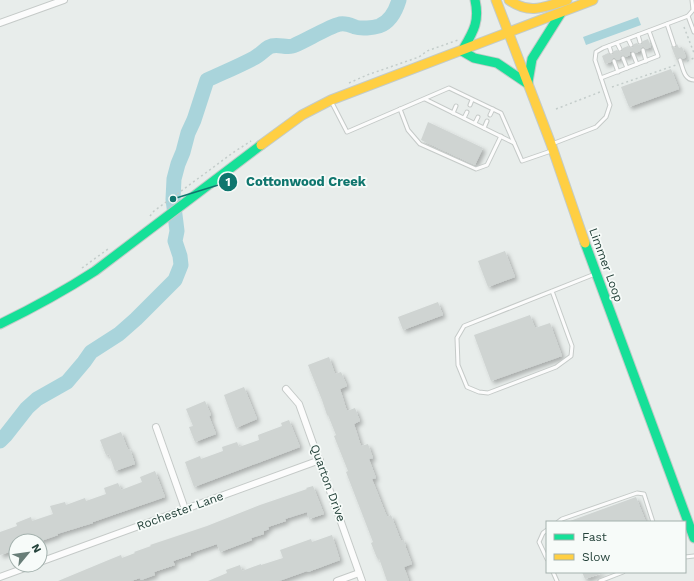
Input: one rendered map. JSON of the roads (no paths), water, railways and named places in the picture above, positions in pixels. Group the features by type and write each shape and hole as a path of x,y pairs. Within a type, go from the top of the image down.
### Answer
{"main road":[{"path":"462,52 476,28 479,13 475,0"},
{"name":"Limmer Loop","path":"496,0 552,147 596,274 694,538"},
{"path":"509,0 517,6 533,10 567,0"},
{"path":"0,324 36,307 95,271 208,184 294,121 331,100 462,52 593,0"},
{"path":"462,52 474,58 497,63 528,84 532,59 561,13"}],"street":[{"path":"0,23 64,0"},
{"name":"Quarton Drive","path":"286,389 299,404 362,581"},
{"path":"156,427 185,509"},
{"name":"Rochester Lane","path":"48,559 320,460"},
{"path":"0,577 11,573"},
{"path":"337,581 359,573"}],"lane":[{"path":"331,100 346,132 449,88 501,113 522,161 596,127 606,117 610,105 595,60 596,52 628,38 688,16 694,10 692,0"},
{"path":"688,16 694,32"},
{"path":"666,24 674,45"},
{"path":"601,78 658,56 650,31"},
{"path":"638,35 640,42"},
{"path":"628,38 631,45"},
{"path":"617,43 620,49"},
{"path":"609,46 611,52"},
{"path":"643,50 646,61"},
{"path":"633,54 637,64"},
{"path":"623,58 627,68"},
{"path":"614,61 618,72"},
{"path":"681,61 688,78 694,80"},
{"path":"459,99 462,94"},
{"path":"425,99 514,142"},
{"path":"470,105 472,100"},
{"path":"481,110 483,105"},
{"path":"453,113 456,106"},
{"path":"400,109 408,130 420,144 476,169 487,165 501,136"},
{"path":"490,115 493,109"},
{"path":"464,118 467,112"},
{"path":"475,123 478,117"},
{"path":"484,128 487,121"},
{"path":"552,291 572,346 571,356 556,367 488,393 479,392 467,387 458,364 457,338 464,326 552,291 596,274"},
{"path":"559,521 562,518 637,493 644,494 653,521"},
{"path":"546,531 543,533 539,542 546,557"},
{"path":"600,581 620,573"}],"water":[{"path":"638,17 641,25 586,45 583,37"}],"waterway":[{"path":"0,441 27,408 37,399 67,382 91,352 119,334 175,280 181,265 180,256 175,241 177,231 173,199 174,179 188,133 194,120 207,80 254,58 269,47 276,45 289,47 340,24 360,28 379,26 386,22 392,15 399,0"}],"place":[{"name":"Cottonwood Creek","path":"173,199"}]}
